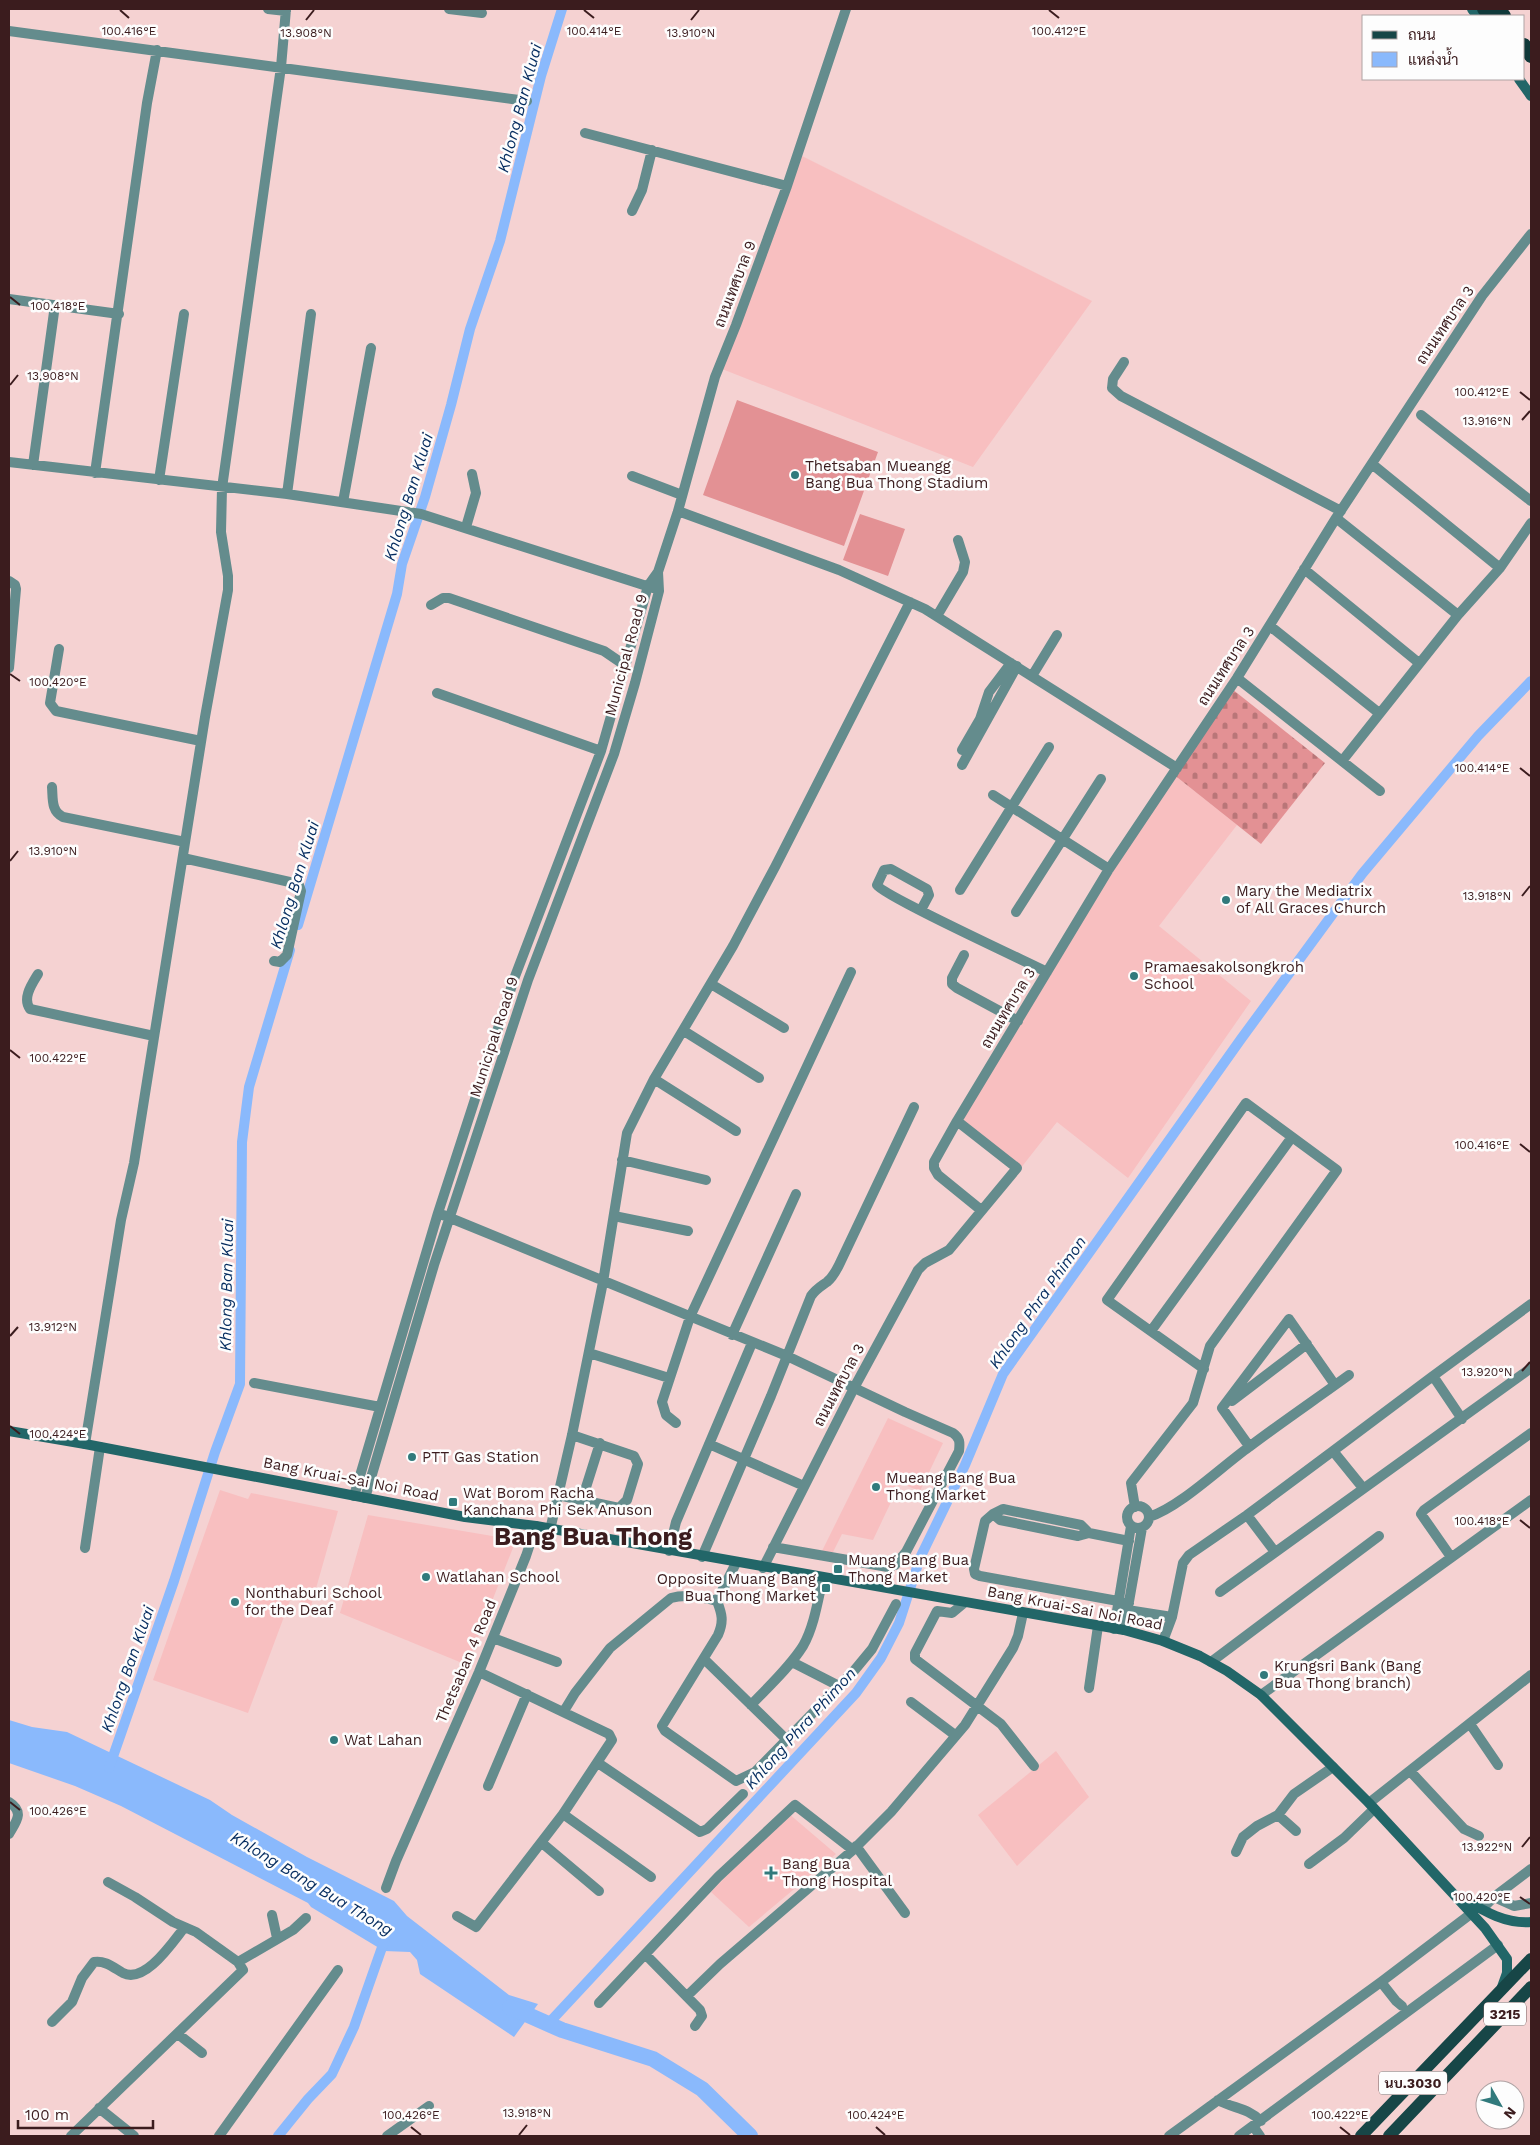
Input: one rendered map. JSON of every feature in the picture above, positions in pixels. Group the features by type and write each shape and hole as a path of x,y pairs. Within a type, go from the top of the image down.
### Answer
{"main road":[{"path":"1520,80 1531,96"},
{"name":"Bang Kruai-Sai Noi Road","path":"9,1432 85,1444 207,1469 495,1522 536,1526 763,1568 1098,1626 1163,1641 1211,1662 1261,1695 1371,1806 1452,1893 1477,1911 1509,1921 1531,1922"},
{"name":"Bang Kruai-Sai Noi Road","path":"1477,1911 1507,1959 1508,1966 1501,1990"},
{"name":"Bang Kruai-Sai Noi Road","path":"1464,2029 1531,1959"},
{"name":"3215","path":"1478,2041 1531,1987"},
{"name":"นบ.3030","path":"1361,2136 1464,2029"},
{"name":"นบ.3030","path":"1389,2136 1478,2041"}],"street":[{"path":"85,1444 121,1220 134,1163 201,741 228,590 228,576 221,532 222,488 281,67 286,10 268,9"},
{"path":"449,9 482,13"},
{"name":"ถนนเทศบาล 9","path":"658,572 678,511 715,377 787,186 846,9"},
{"path":"9,31 528,101"},
{"path":"95,473 147,103 157,50"},
{"path":"585,133 787,186"},
{"path":"632,211 642,190 652,150"},
{"name":"ถนนเทศบาล 3","path":"981,1210 938,1175 934,1168 934,1162 957,1121 1110,869 1270,626 1338,514 1482,296 1531,234"},
{"path":"9,299 118,314"},
{"path":"33,465 55,305"},
{"path":"159,480 184,314"},
{"path":"287,494 311,314"},
{"path":"343,502 370,348"},
{"path":"1124,362 1112,383 1112,388 1121,396 1338,514 1458,615"},
{"path":"1421,415 1531,502"},
{"path":"9,462 287,494 421,514 659,591"},
{"path":"1372,464 1500,568"},
{"path":"466,527 476,493 472,474"},
{"path":"632,476 682,495"},
{"path":"678,511 839,570 910,602 937,616 1014,664 1176,768"},
{"path":"1342,761 1458,615 1500,568 1531,523"},
{"path":"937,616 963,572 965,562 958,540"},
{"path":"1304,570 1419,663"},
{"name":"Municipal Road 9","path":"359,1497 380,1407 438,1213 514,978 600,751 648,586 658,572"},
{"name":"Municipal Road 9","path":"359,1497 528,980 614,754 659,591 658,572"},
{"path":"9,581 15,585 16,589 10,638 9,668"},
{"path":"431,605 436,601 449,598 604,651 626,666"},
{"path":"550,1530 572,1435 603,1282 627,1134 654,1079 684,1031 776,867 910,602"},
{"path":"1270,626 1379,713"},
{"path":"1032,676 1058,636"},
{"path":"59,650 50,703 56,711 201,741"},
{"path":"962,750 980,719 989,692 1014,664"},
{"path":"962,765 1014,664"},
{"path":"1236,678 1380,791"},
{"path":"436,693 600,751"},
{"path":"960,890 1050,747"},
{"path":"1016,912 1100,779"},
{"path":"52,787 53,806 58,814 63,817 185,842"},
{"path":"993,795 1110,869"},
{"path":"183,858 299,885 301,891 287,955 280,962 274,961"},
{"path":"921,910 929,895 928,890 891,870 884,870 877,880 878,888 921,910 1046,972"},
{"path":"964,955 952,978 952,984 1018,1020"},
{"path":"676,1423 666,1415 662,1402 690,1317 851,972"},
{"path":"38,974 27,996 30,1009 154,1036"},
{"path":"711,984 784,1028"},
{"path":"684,1031 759,1078"},
{"path":"654,1079 736,1131"},
{"path":"1135,1507 1131,1484 1193,1403 1204,1369 1210,1346 1337,1170 1246,1103 1107,1300 1204,1369"},
{"path":"702,1557 811,1296 819,1285 833,1276 839,1265 914,1107"},
{"name":"ถนนเทศบาล 3","path":"763,1568 854,1388 918,1270 932,1259 949,1250 1017,1168 957,1121"},
{"path":"1151,1332 1292,1137"},
{"path":"622,1160 706,1180"},
{"path":"732,1335 796,1194"},
{"path":"438,1213 787,1356 952,1432 958,1437 960,1443 958,1451 906,1552 895,1565 888,1567 773,1547"},
{"path":"614,1216 688,1231"},
{"path":"1163,1641 1172,1617 1183,1563 1189,1555 1334,1451 1531,1304"},
{"path":"1222,1408 1289,1319 1336,1385"},
{"path":"669,1551 676,1522 752,1343"},
{"path":"1222,1408 1307,1344"},
{"path":"589,1353 669,1378"},
{"path":"1220,1592 1531,1368"},
{"path":"1149,1517 1161,1513 1176,1503 1249,1446 1349,1375"},
{"path":"1433,1376 1462,1419"},
{"path":"254,1383 380,1407"},
{"path":"1222,1408 1249,1446"},
{"path":"1450,1557 1421,1514 1531,1433"},
{"path":"558,1495 614,1508 624,1505 638,1464 637,1458 634,1456 572,1435"},
{"path":"582,1500 600,1443"},
{"path":"709,1444 804,1486"},
{"path":"85,1548 100,1447"},
{"path":"1334,1451 1363,1488"},
{"path":"1261,1695 1531,1500"},
{"path":"1123,1605 1142,1528 1148,1524 1149,1517 1145,1508 1135,1507"},
{"path":"1119,1630 1131,1526 1128,1521 1128,1514 1135,1507"},
{"path":"1129,1541 1089,1533 1078,1536 1038,1522 1000,1520 993,1514 984,1525 974,1569 975,1574 980,1576 1123,1605 1172,1617"},
{"path":"1247,1514 1275,1552"},
{"name":"Thetsaban 4 Road","path":"386,1888 493,1638 536,1526"},
{"path":"1131,1526 1142,1528"},
{"path":"1211,1662 1379,1536"},
{"path":"736,1563 717,1600 722,1615 722,1625 704,1659 662,1723 665,1731 736,1781 755,1772 839,1686 872,1649 896,1604"},
{"path":"751,1705 792,1662 804,1645 809,1633 823,1578"},
{"path":"564,1711 574,1693 610,1648 671,1598 703,1597 717,1600"},
{"path":"964,1603 952,1613 937,1611 915,1654 915,1659 1001,1724 1034,1766"},
{"path":"687,1996 720,1964 854,1848 891,1812 965,1725 1013,1648 1018,1636 1022,1613"},
{"path":"1090,1688 1098,1626"},
{"path":"493,1638 557,1662"},
{"path":"704,1659 786,1740"},
{"path":"792,1662 839,1686"},
{"path":"457,1916 476,1927 542,1843 612,1741 611,1736 564,1711 478,1672"},
{"path":"1309,1864 1344,1838 1371,1806 1410,1771 1531,1675"},
{"path":"488,1786 527,1694"},
{"path":"911,1702 955,1735"},
{"path":"1470,1724 1498,1765"},
{"path":"598,1763 700,1832 707,1829 743,1794"},
{"path":"1236,1852 1243,1837 1257,1826 1278,1815 1294,1794 1333,1767"},
{"path":"1410,1771 1464,1829 1479,1836"},
{"path":"9,1802 16,1806 18,1811 18,1818 9,1834"},
{"path":"599,2003 718,1877 795,1805 854,1848 905,1913"},
{"path":"563,1814 651,1877"},
{"path":"1278,1815 1296,1831"},
{"path":"542,1843 599,1890"},
{"path":"1169,2136 1381,1982 1531,1869"},
{"path":"71,2136 243,1969 238,1962 196,1932 184,1928 108,1882"},
{"path":"1494,1897 1514,1906 1531,1903"},
{"path":"272,1915 278,1938"},
{"path":"238,1962 301,1925 306,1918"},
{"path":"52,2022 72,2002 82,1978 94,1962 106,1964 128,1975 138,1975 147,1969 184,1928"},
{"path":"1239,2136 1498,1945"},
{"path":"646,1955 687,1996 702,2014 695,2026"},
{"path":"219,2136 338,1970"},
{"path":"1381,1982 1396,2002 1402,2006"},
{"path":"178,2034 202,2053"},
{"path":"1218,2100 1230,2106 1247,2110 1257,2123 1260,2136"},
{"path":"387,2136 429,2106"},
{"path":"99,2108 134,2136"}],"shaded area":[{"path":"802,156 1092,301 973,467 722,369"},
{"name":"Pramaesakolsongkroh School","path":"1173,774 1237,825 1159,926 1251,1001 1128,1178 1057,1122 1020,1169 958,1119"},
{"name":"Mueang Bang Bua Thong Market","path":"888,1418 943,1443 920,1491 900,1483 873,1540 842,1534 832,1554 822,1551"},
{"name":"Nonthaburi School for the Deaf","path":"220,1490 248,1499 251,1493 338,1511 311,1606 291,1598 248,1713 153,1680"},
{"name":"Watlahan School","path":"368,1515 516,1540 467,1665 340,1613"},
{"path":"1056,1751 1089,1797 1017,1866 978,1815"},
{"name":"Bang Bua Thong Hospital","path":"788,1813 836,1854 749,1927 711,1892"}],"green space":[{"path":"737,400 878,452 844,546 703,495"},
{"path":"860,514 905,529 888,576 843,560"},
{"path":"1232,689 1325,763 1261,844 1173,774"}],"water":[{"name":"Khlong Bang Bua Thong","path":"9,1720 32,1727 67,1732 210,1800 232,1815 307,1857 394,1901 407,1916 509,1995 538,2004 514,2037 420,1974 417,1960 410,1952 384,1951 311,1907 308,1903 121,1806 75,1786 9,1763"}],"waterway":[{"name":"Khlong Ban Kluai","path":"298,925 397,594 402,564 425,497 470,329 500,241 541,76 562,9"},
{"name":"Khlong Phra Phimon","path":"548,2024 856,1693 881,1658 899,1623 920,1558 965,1465 1003,1374 1241,1039 1362,874 1478,736 1531,681"},
{"name":"Khlong Ban Kluai","path":"109,1768 174,1581 215,1452 240,1384 242,1142 249,1087 290,950"},
{"name":"Khlong Bang Bua Thong","path":"278,2136 308,2099 332,2074 354,2027 386,1936"},
{"path":"510,2007 562,2030 653,2059 702,2089 750,2136"}],"place":[{"name":"Thetsaban Mueangg Bang Bua Thong Stadium","path":"795,475"},
{"name":"Mary the Mediatrix of All Graces Church","path":"1226,900"},
{"name":"Pramaesakolsongkroh School","path":"1134,976"},
{"name":"PTT Gas Station","path":"412,1457"},
{"name":"Mueang Bang Bua Thong Market","path":"876,1487"},
{"name":"Wat Borom Racha Kanchana Phi Sek Anuson","path":"453,1502"},
{"name":"Muang Bang Bua Thong Market","path":"838,1569"},
{"name":"Watlahan School","path":"426,1577"},
{"name":"Opposite Muang Bang Bua Thong Market","path":"826,1588"},
{"name":"Nonthaburi School for the Deaf","path":"235,1602"},
{"name":"Krungsri Bank (Bang Bua Thong branch)","path":"1264,1675"},
{"name":"Wat Lahan","path":"334,1740"},
{"name":"Bang Bua Thong Hospital","path":"771,1873"}],"district":[{"name":"Bang Bua Thong","path":"593,1536"}]}
